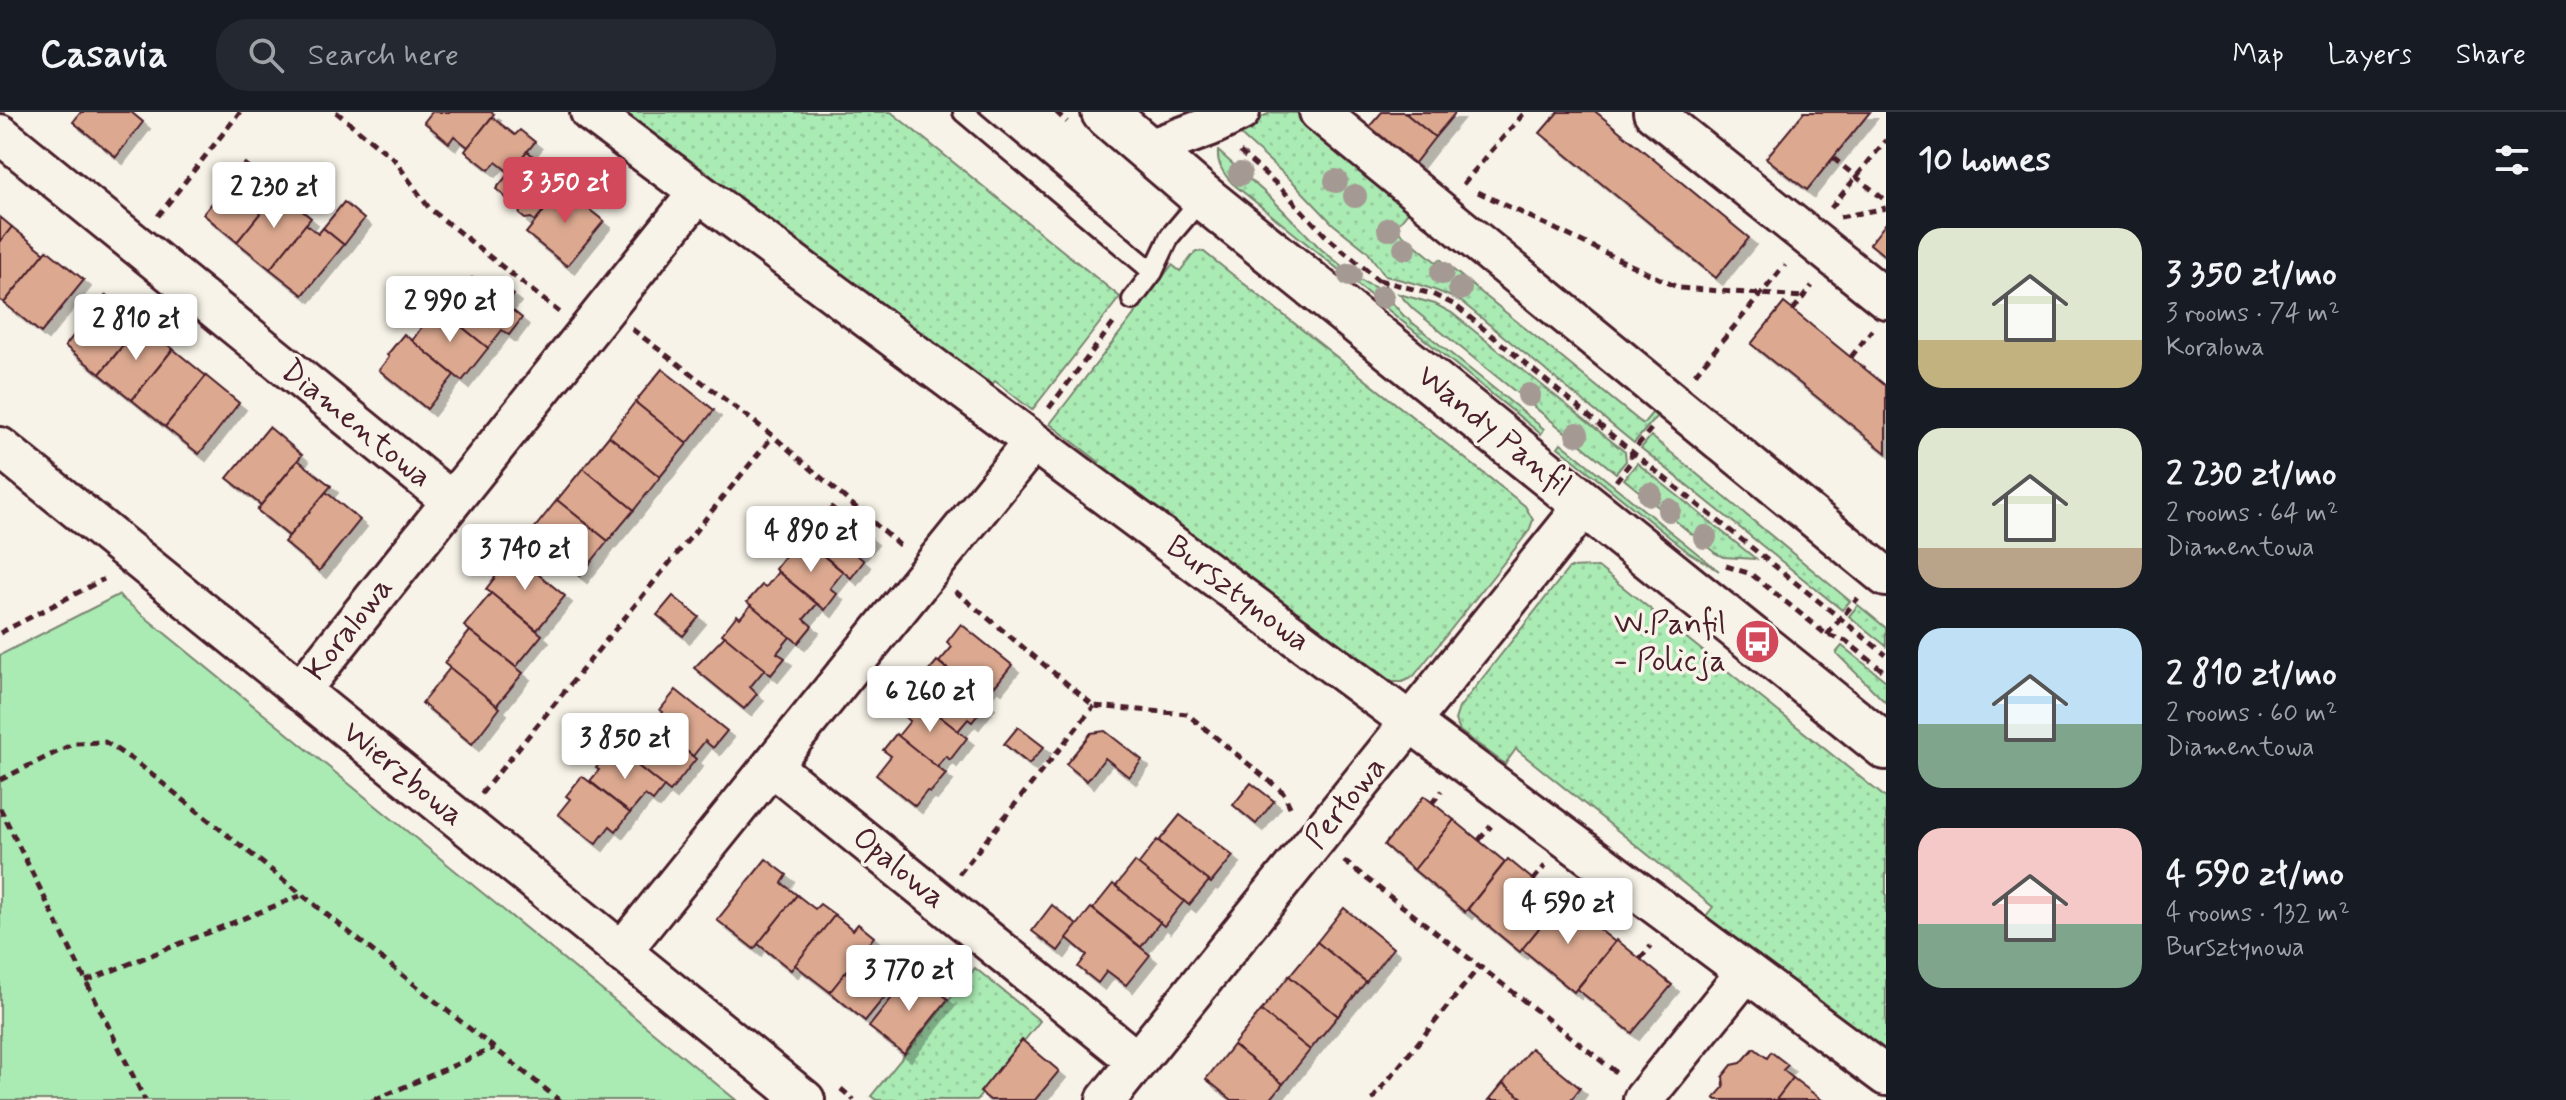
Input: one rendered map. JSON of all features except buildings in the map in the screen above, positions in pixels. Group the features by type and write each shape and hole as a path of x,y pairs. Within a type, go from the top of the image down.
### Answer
{"street":[{"name":"Bursztynowa","path":"590,112 698,193 1040,426 1411,723 1886,1076"},
{"name":"Wandy Panfil","path":"1104,112 1203,197 1600,493 1886,747"},
{"path":"1319,112 1451,198 1673,401 1886,577"},
{"path":"1653,112 1880,313"},
{"path":"1149,149 1226,119"},
{"name":"Diamentowa","path":"0,134 451,501"},
{"name":"Koralowa","path":"300,691 698,193"},
{"path":"621,952 930,571 1040,426"},
{"name":"Wierzbowa","path":"0,447 805,1100"},
{"name":"Perłowa","path":"1106,1100 1600,493"},
{"name":"Opalowa","path":"772,766 1137,1061"},
{"path":"1647,1099 1746,972"}],"lane":[{"path":"963,112 1153,272"},
{"path":"1132,300 1153,272 1170,236 1203,197"}],"path":[{"path":"135,245 240,112"},
{"path":"336,112 394,159 429,208 773,436 930,571"},
{"path":"1525,112 1451,198 1679,288 1803,297"},
{"path":"1226,119 1278,185 1325,235 1378,280 1432,294 1455,305 1632,452 1886,655"},
{"path":"1830,209 1886,140"},
{"path":"1833,158 1886,201"},
{"path":"1834,218 1886,208"},
{"path":"1600,493 1630,463 1632,452 1789,260"},
{"path":"1793,310 1817,279"},
{"path":"1040,426 1132,300"},
{"path":"1851,357 1880,313"},
{"path":"461,820 773,436"},
{"path":"0,633 112,574 129,553"},
{"path":"939,900 1094,706"},
{"path":"0,780 75,743 105,742 136,762 559,1100"},
{"path":"0,808 145,1100"},
{"path":"86,981 301,896"},
{"path":"1372,1100 1479,967"},
{"path":"374,1100 494,1048"}],"green space":[{"path":"617,112 891,112 1120,297 1032,410 995,381 988,389"},
{"path":"1272,112 1298,113 1412,207 1395,228 1436,262 1440,259 1643,424 1657,407 1661,411 1634,443 1463,303 1425,286 1385,276 1367,251 1333,224 1293,182 1235,130"},
{"path":"1218,151 1272,199 1321,249 1359,280 1381,290 1403,315 1544,429 1541,434 1232,183 1221,168"},
{"path":"1196,251 1204,252 1525,506 1533,520 1529,531 1413,677 1392,682 1352,652 1348,657 1096,468 1099,462 1050,424 1172,265 1180,271"},
{"path":"1399,294 1435,304 1452,313 1625,452 1626,461 1616,473 1413,309"},
{"path":"1651,436 1850,601 1842,610 1641,448"},
{"path":"1561,443 1719,571 1688,552 1558,447"},
{"path":"1637,463 1756,559 1723,557 1715,553 1624,479"},
{"path":"1598,567 1886,798 1886,1063 1698,926 1713,907 1516,749 1505,764 1460,731 1455,720 1459,708 1569,568"},
{"path":"118,595 736,1100 0,1100 0,655"},
{"path":"1858,605 1886,628 1886,646 1849,616"},
{"path":"1842,646 1886,681 1886,703 1836,653"},
{"path":"975,968 1040,1021 977,1100 876,1100 871,1096"}],"place":[{"name":"W.Panfil - Policja","path":"1757,642"}]}
